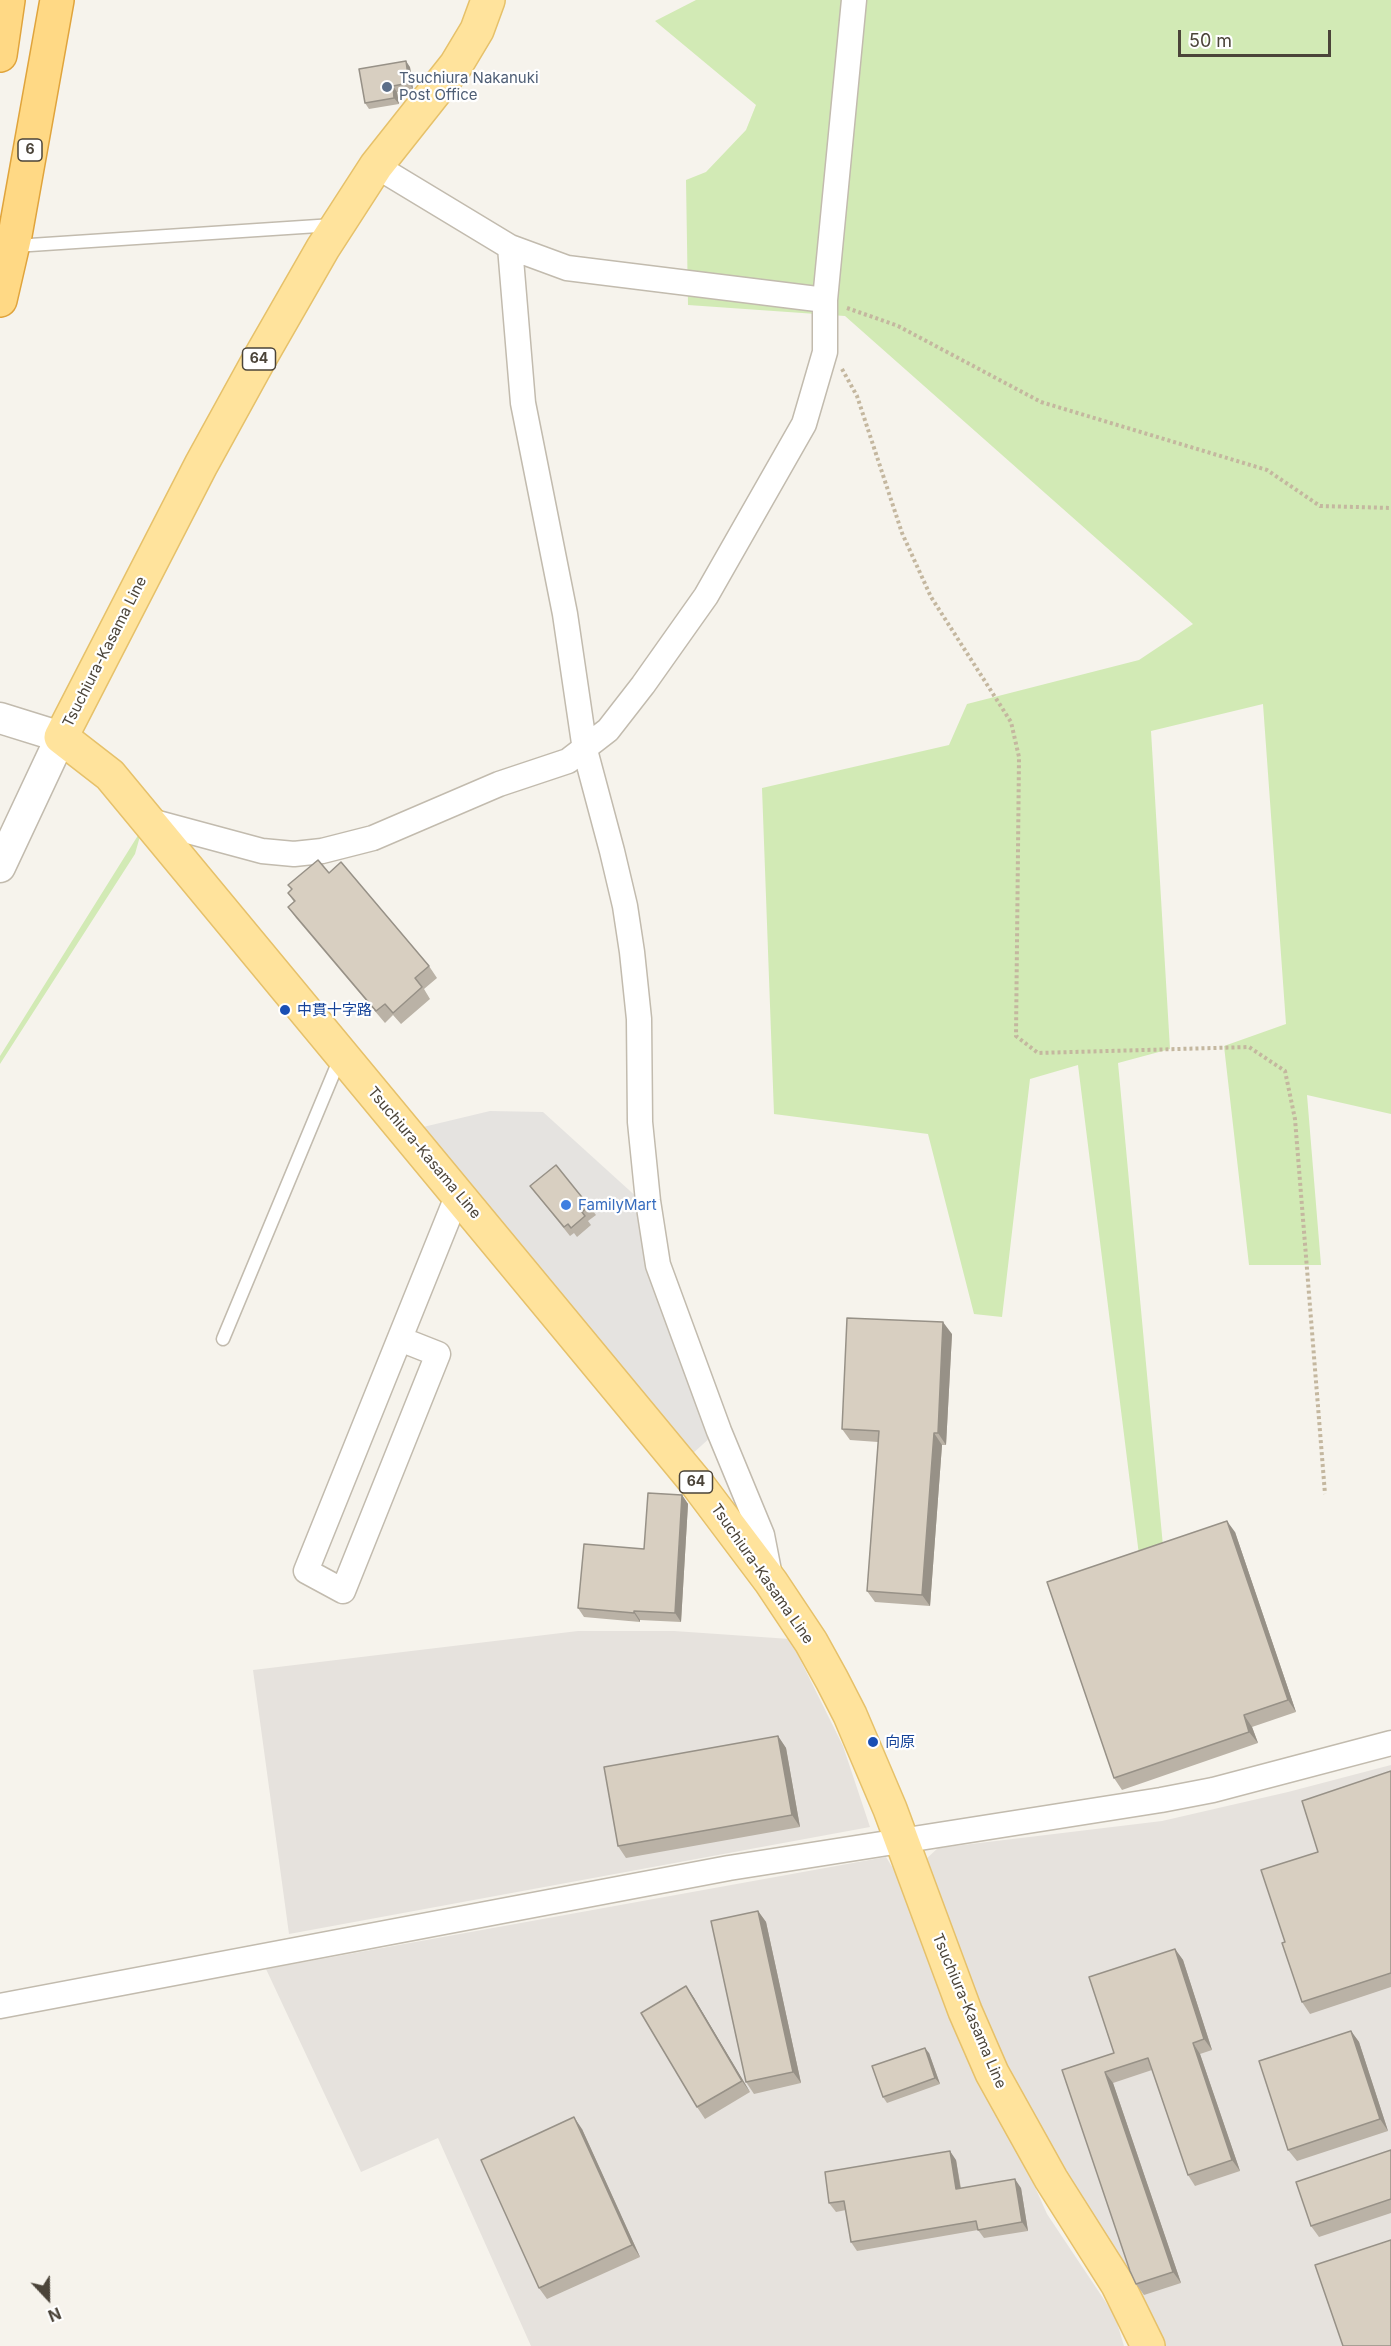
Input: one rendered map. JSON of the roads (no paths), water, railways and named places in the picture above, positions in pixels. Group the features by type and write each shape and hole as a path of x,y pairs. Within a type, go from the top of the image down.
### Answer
{"highway":[{"path":"0,55 8,0"},
{"name":"6","path":"0,300 57,0"}],"main road":[{"name":"Tsuchiura-Kasama Line","path":"488,0 477,30 456,64 376,166 337,225 261,356 201,465 62,737 110,775 458,1194 691,1476 771,1582 812,1642 850,1715 902,1840 965,2011 992,2073 1046,2170 1118,2285 1148,2346"}],"street":[{"path":"147,820 262,851 294,854 322,851 373,838 500,784 568,761 608,730 706,596 804,424 825,352 825,300 854,0"},
{"path":"376,166 510,247 567,268 825,300"},
{"path":"510,247 523,403 565,614 585,750 618,873 632,952 639,1019 640,1122 658,1265 719,1431 762,1534 771,1582"},
{"path":"0,718 62,737 0,867"},
{"path":"400,1339 438,1354 343,1591 306,1571 458,1194"},
{"path":"0,2006 729,1868 1213,1790 1391,1743"}],"lane":[{"path":"12,246 337,225"},
{"path":"223,1339 341,1054"}],"place":[{"name":"Tsuchiura Nakanuki Post Office","path":"387,87"},
{"name":"中貫十字路","path":"285,1010"},
{"name":"FamilyMart","path":"566,1205"},
{"name":"向原","path":"873,1742"}]}
